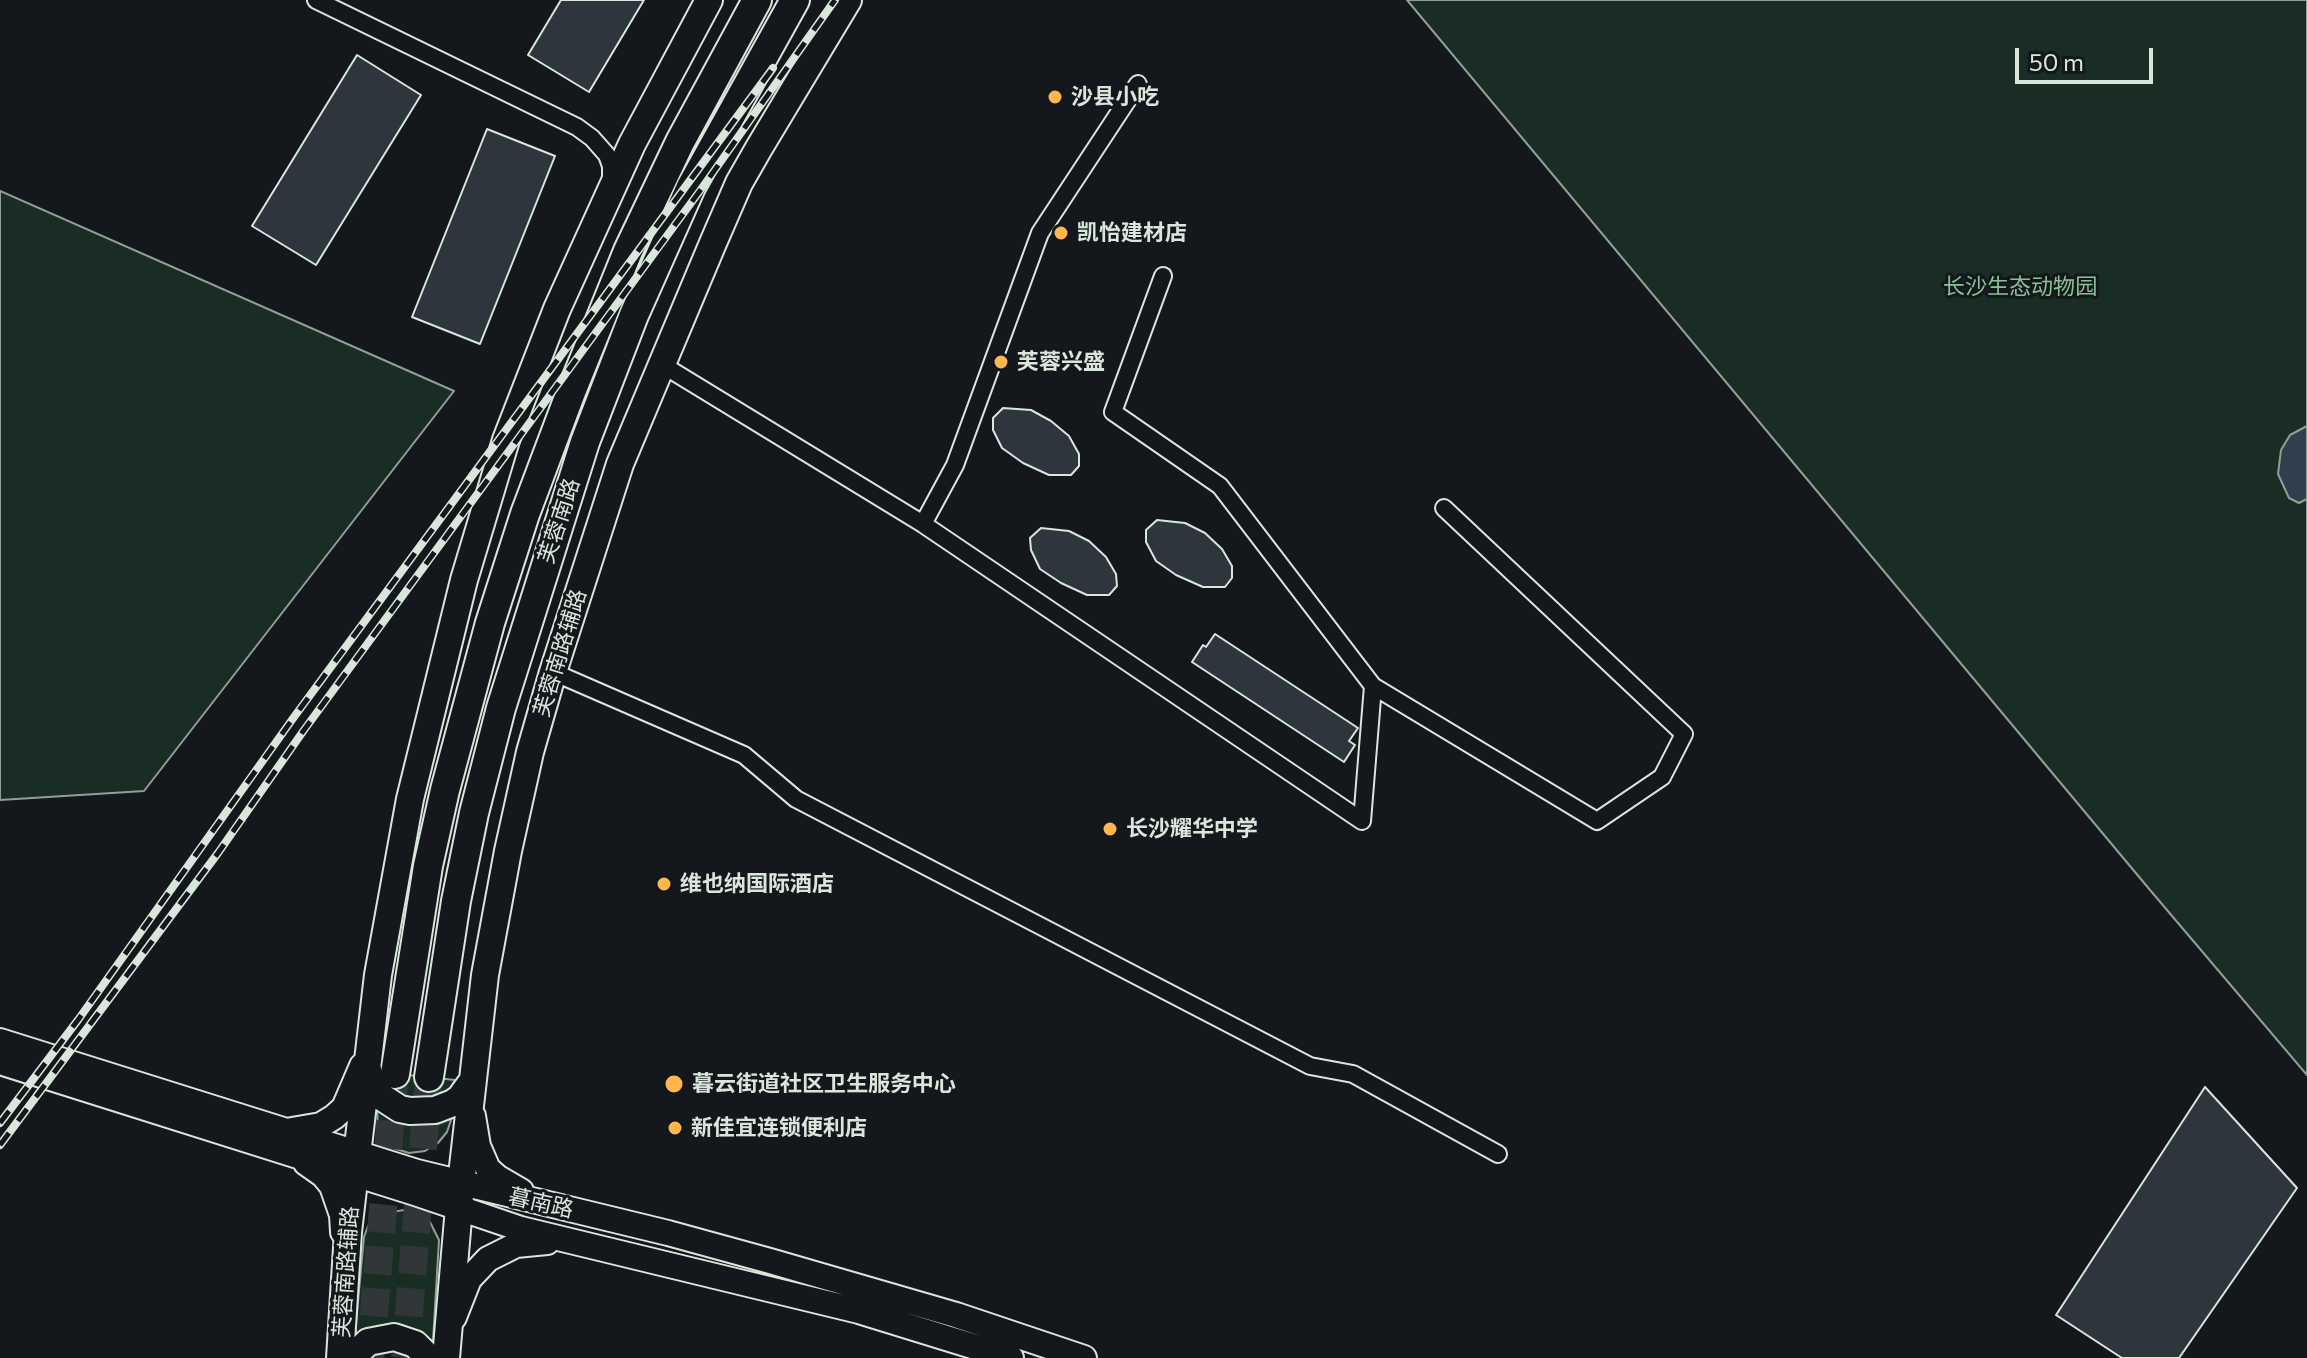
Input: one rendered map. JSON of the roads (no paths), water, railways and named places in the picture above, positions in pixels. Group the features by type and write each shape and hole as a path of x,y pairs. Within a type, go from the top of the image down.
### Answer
{"highway":[{"name":"芙蓉南路","path":"395,1074 423,894 445,790 482,650 525,514 628,251 680,142 757,0"},
{"name":"芙蓉南路","path":"429,1077 456,901 474,813 501,708 585,442 634,315 691,187 792,6"}],"main road":[{"name":"芙蓉南路辅路","path":"340,1358 356,1163 378,975 410,799 464,580 506,440 557,309 654,100 709,0"},
{"name":"芙蓉南路辅路","path":"441,1354 485,975 530,752 553,672 620,464 739,183 848,0"},
{"name":"暮南路","path":"0,1041 283,1130 356,1163 460,1196 568,1209 668,1233 956,1315 1084,1358"},
{"path":"368,1054 372,1084 383,1098 400,1109 435,1110 453,1103 472,1085"},
{"path":"283,1130 321,1125 344,1108 368,1054"},
{"name":"暮南路","path":"0,1062 291,1153 356,1163"},
{"path":"472,1085 474,1130 488,1169 517,1189 568,1209"},
{"path":"291,1153 323,1175 338,1198 346,1268"},
{"name":"暮南路","path":"460,1196 521,1229 859,1311 1011,1358"},
{"path":"352,1358 368,1342 394,1337 441,1354 463,1290 488,1259 509,1248 532,1243 582,1243"}],"street":[{"path":"316,0 577,127 607,155 611,166 609,192"},
{"path":"923,524 955,465 1040,233 1138,84"},
{"path":"1163,276 1113,412 1220,486 1373,686 1597,821 1662,777 1684,734 1444,508"},
{"path":"661,364 923,524 1362,821 1373,686"},
{"path":"553,672 744,755 796,799 1310,1066 1353,1074 1498,1154"}],"water":[{"path":"2307,426 2307,499 2299,503 2289,498 2278,474 2281,450 2290,435"}],"tunnel":[{"path":"405,1358 429,1077"},
{"path":"370,1358 394,1082"}],"railway":[{"path":"0,1145 218,853 304,730 702,188 835,0"},
{"path":"0,1123 78,1020 294,717 773,68"}],"place":[{"name":"沙县小吃","path":"1055,97"},
{"name":"凯怡建材店","path":"1061,233"},
{"name":"芙蓉兴盛","path":"1001,362"},
{"name":"长沙耀华中学","path":"1110,829"},
{"name":"维也纳国际酒店","path":"664,884"},
{"name":"暮云街道社区卫生服务中心","path":"674,1084"},
{"name":"新佳宜连锁便利店","path":"675,1128"}],"park label":[{"name":"长沙生态动物园","path":"2020,287"}]}
